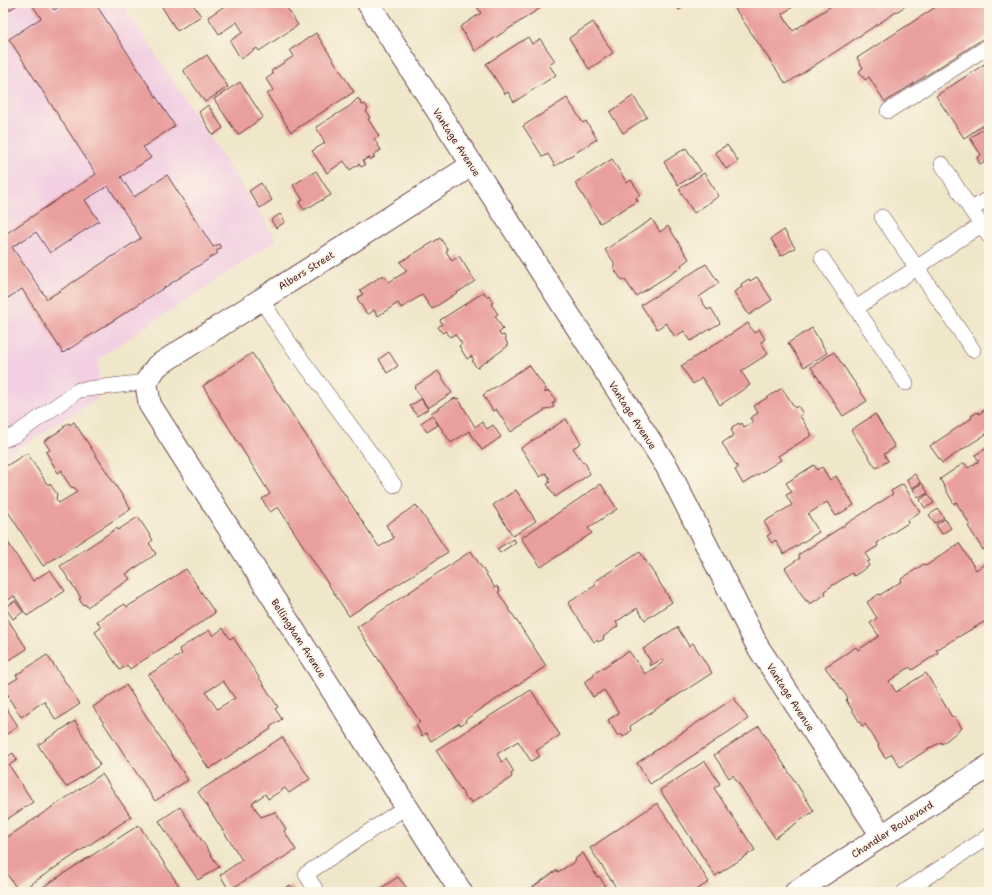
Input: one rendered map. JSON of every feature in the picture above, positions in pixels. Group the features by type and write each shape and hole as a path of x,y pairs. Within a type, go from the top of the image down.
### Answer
{"street":[{"name":"Vantage Avenue","path":"368,3 667,467 758,647 882,836"},
{"name":"Albers Street","path":"146,382 157,366 472,165"},
{"name":"Bellingham Avenue","path":"146,382 150,405 462,892"},
{"name":"Chandler Boulevard","path":"796,892 989,766"}],"lane":[{"path":"888,111 989,46"},
{"path":"856,308 917,267 985,230 942,164"},
{"path":"971,210 989,198"},
{"path":"882,217 973,350"},
{"path":"822,258 906,383"},
{"path":"261,299 285,337 394,485"},
{"path":"3,440 14,435 79,390 146,382"},
{"path":"317,892 306,874 407,806"},
{"path":"904,892 989,836"}],"shaded area":[{"path":"3,3 122,3 277,240 99,358 98,398 3,458"}],"building":[{"path":"3,3 20,3 3,14"},
{"path":"31,3 49,3 54,10 64,3 95,3 175,126 143,147 151,158 121,177 134,197 167,175 213,247 219,244 221,248 216,251 218,253 63,353 22,289 3,301 3,233 4,235 96,174 9,39 41,18","holes":["108,186 141,238 47,299 12,247 36,232 50,253 99,221 85,200"]},
{"path":"168,3 192,3 201,16 177,31 162,7"},
{"path":"229,3 284,3 298,25 259,51 257,48 241,59 230,41 243,32 237,22 219,34 208,17"},
{"path":"475,3 548,3 475,51 460,27 481,13"},
{"path":"674,3 689,3 679,10"},
{"path":"731,3 799,3 782,14 793,31 836,3 910,3 786,84"},
{"path":"942,3 989,3 989,35 885,102 869,77 865,80 859,71 863,68 857,58"},
{"path":"593,22 613,53 589,69 569,38"},
{"path":"316,33 354,92 291,132 267,94 273,90 266,79 273,74 271,71 294,56 290,50"},
{"path":"528,37 532,44 540,39 555,61 549,65 556,75 514,102 508,92 505,94 486,64"},
{"path":"207,55 228,87 205,102 183,70"},
{"path":"989,61 989,121 964,138 936,96"},
{"path":"240,82 263,117 238,135 214,99"},
{"path":"633,96 647,117 623,133 610,112"},
{"path":"358,98 362,105 365,104 368,109 366,111 370,118 368,119 379,136 374,139 381,150 373,155 375,157 370,160 369,157 363,161 365,165 361,167 359,164 350,170 344,161 327,173 312,151 325,143 316,127 350,106"},
{"path":"567,98 583,123 586,121 597,139 555,166 548,154 543,157 523,126"},
{"path":"208,105 223,128 213,135 199,112"},
{"path":"989,125 989,167 985,161 980,164 977,158 981,155 970,138"},
{"path":"727,145 738,161 726,169 715,152"},
{"path":"686,148 701,171 678,185 664,162"},
{"path":"612,159 627,183 631,180 641,195 636,198 638,201 600,223 575,183"},
{"path":"316,171 331,195 304,210 299,202 303,200 293,185"},
{"path":"704,173 719,196 694,213 679,189"},
{"path":"261,183 272,200 260,208 249,191"},
{"path":"280,214 285,222 276,228 271,220"},
{"path":"652,219 660,232 668,226 689,259 681,265 682,267 636,296 626,281 621,279 614,269 614,262 605,250"},
{"path":"784,230 795,248 781,256 771,239"},
{"path":"440,238 448,250 446,251 452,261 459,256 475,281 432,309 422,295 401,308 398,303 378,316 374,310 369,314 366,313 357,298 363,294 360,290 383,275 389,282 407,271 400,262"},
{"path":"706,264 719,283 699,297 708,310 711,308 720,323 691,341 684,331 675,337 666,323 657,329 641,305"},
{"path":"757,277 772,300 749,315 734,292 742,287 741,284 749,279 750,281"},
{"path":"484,292 487,297 489,295 493,303 491,304 498,314 495,316 503,329 499,333 501,336 504,335 508,346 477,368 472,361 474,360 471,356 467,359 459,346 462,344 455,334 450,337 446,331 442,333 438,327 442,324 440,320"},
{"path":"748,323 754,333 759,329 765,339 761,342 768,354 741,371 750,385 720,405 702,378 693,384 681,366"},
{"path":"812,328 827,353 804,367 788,343"},
{"path":"389,352 398,366 387,373 379,359"},
{"path":"834,352 867,401 843,416 811,367"},
{"path":"252,353 379,547 394,538 386,525 416,505 448,552 349,616 278,507 270,512 262,499 270,494 203,386"},
{"path":"529,365 546,389 544,391 545,393 546,391 550,392 555,399 555,403 552,403 554,407 548,408 511,432 496,409 493,411 483,395"},
{"path":"438,371 452,393 428,408 414,387"},
{"path":"782,388 795,408 798,406 803,414 800,416 812,435 778,456 781,460 743,484 735,470 738,468 722,443 734,435 731,430 733,429 732,427 742,423 744,427 753,422 750,418 758,413 754,406"},
{"path":"455,398 458,398 475,427 482,422 487,429 493,425 501,437 482,450 469,431 451,443 431,413"},
{"path":"421,399 428,409 417,416 410,406"},
{"path":"989,407 989,432 942,463 930,446 972,418 971,416 978,412 979,414"},
{"path":"875,414 895,447 884,454 888,461 876,468 851,430"},
{"path":"432,415 438,425 427,432 421,423"},
{"path":"566,419 581,443 573,448 583,463 585,462 590,474 555,497 547,484 550,482 548,480 550,479 546,473 540,477 521,448"},
{"path":"74,422 131,509 43,566 3,504 3,468 27,453 47,484 50,484 57,494 56,499 59,503 77,492 75,488 71,487 63,475 62,470 58,473 46,452 50,450 44,441 64,428 63,426 69,423 70,425"},
{"path":"989,448 989,554 985,548 983,550 968,526 970,525 956,502 954,504 940,479 964,463 968,468 979,461 975,455"},
{"path":"814,465 817,470 822,467 830,480 836,476 854,505 836,516 827,502 808,514 819,532 784,554 775,540 772,543 767,536 771,533 764,522 792,505 786,495 792,492 786,483"},
{"path":"915,474 921,483 912,488 907,479"},
{"path":"922,483 928,493 919,498 913,489"},
{"path":"601,484 617,509 588,528 592,533 541,567 521,538"},
{"path":"903,484 920,512 907,520 908,523 877,543 878,546 865,554 870,561 867,562 869,566 854,576 852,573 824,591 826,594 810,604 806,601 785,568 800,558 798,555 893,494 891,491"},
{"path":"516,490 536,521 513,536 493,505"},
{"path":"928,494 934,503 925,508 920,500"},
{"path":"938,509 944,518 935,523 929,515"},
{"path":"138,517 153,540 149,543 156,554 126,574 130,579 87,607 85,604 83,605 79,599 81,598 60,566 117,528 118,530"},
{"path":"945,519 951,528 942,534 936,525"},
{"path":"3,535 33,581 50,570 65,591 27,616 14,596 3,604"},
{"path":"513,539 516,542 500,553 497,549"},
{"path":"959,543 976,570 989,561 989,619 936,650 938,653 912,670 910,667 889,681 896,692 926,673 952,717 954,716 962,728 942,744 941,742 900,767 892,754 885,758 878,746 879,745 865,724 862,726 846,700 848,698 825,667 856,647 858,650 879,636 870,623 877,618 867,602 902,581 901,579 924,564 926,566"},
{"path":"471,551 495,588 497,586 500,591 498,592 546,666 465,720 466,722 460,725 459,723 431,741 426,733 422,736 416,725 420,722 357,627"},
{"path":"640,552 672,602 645,620 637,608 616,622 618,626 603,637 604,639 594,642 568,603 596,585 594,582"},
{"path":"186,569 215,613 130,669 127,665 120,670 95,632 101,628 97,621 125,604 127,607"},
{"path":"15,601 23,612 13,619 5,607"},
{"path":"3,612 27,649 3,664"},
{"path":"677,627 689,646 693,643 712,673 630,726 631,731 623,737 621,734 618,736 608,720 619,713 604,690 593,697 584,682 594,676 593,674 629,651 645,674 664,662 662,659 650,666 649,664 651,662 643,649"},
{"path":"223,628 230,639 233,637 278,707 275,709 282,719 270,727 271,729 209,769 148,675 182,654 179,649 209,630 213,636","holes":["223,681 235,698 217,709 206,692"]},
{"path":"47,655 80,704 56,720 44,701 21,717 3,687 18,678 16,675"},
{"path":"126,685 188,780 155,801 93,707"},
{"path":"531,690 560,735 536,751 540,756 531,761 518,741 497,754 502,762 506,759 514,772 511,774 512,777 471,803 469,799 467,800 436,750"},
{"path":"734,698 748,719 650,784 637,763"},
{"path":"3,703 18,726 4,736 6,739 3,741"},
{"path":"75,721 100,765 66,787 38,745"},
{"path":"759,726 814,811 775,838 733,775 729,778 714,755"},
{"path":"282,737 310,779 289,793 285,788 268,799 265,794 252,803 261,817 275,812 286,829 284,831 296,850 229,890 220,875 242,860 198,792"},
{"path":"13,753 17,760 9,765 33,802 3,822 3,763 5,761 4,759"},
{"path":"705,761 720,784 714,788 755,850 715,876 660,790"},
{"path":"102,774 131,817 19,892 3,868 3,840"},
{"path":"657,803 709,882 693,892 619,892 590,848"},
{"path":"180,807 219,867 198,880 159,821"},
{"path":"139,825 183,892 40,892 44,889 43,887"},
{"path":"583,853 597,877 599,876 609,892 526,892 557,870 558,872 576,861 575,859"},
{"path":"398,877 410,892 375,892"},
{"path":"290,885 295,892 279,892"}]}
